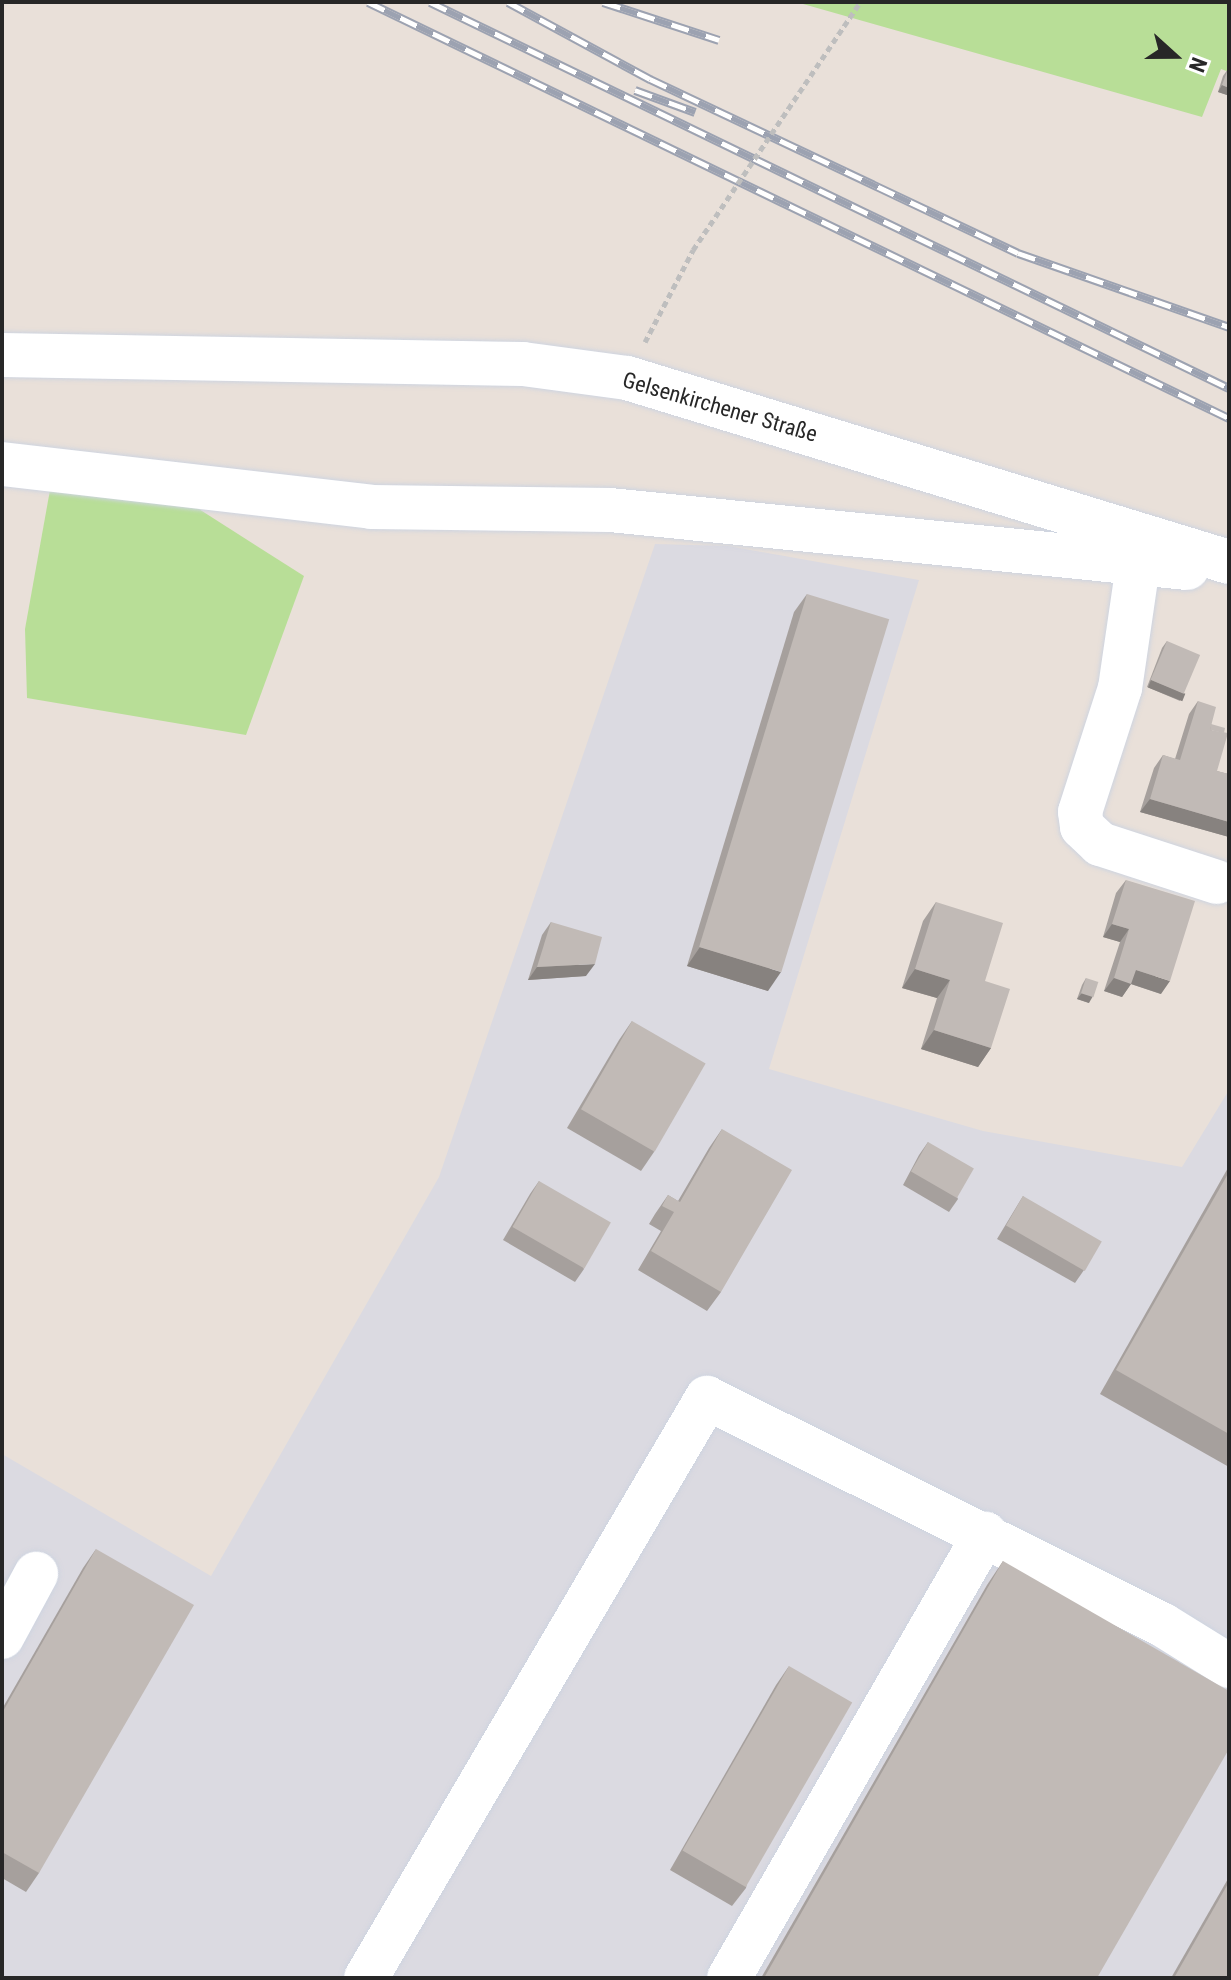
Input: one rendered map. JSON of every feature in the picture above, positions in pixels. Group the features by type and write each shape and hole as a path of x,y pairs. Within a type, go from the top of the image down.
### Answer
{"street":[{"name":"Gelsenkirchener Straße","path":"2,355 523,364 627,378 1229,562"},
{"path":"2,464 371,507 610,510 847,529 1138,565 1229,571"},
{"path":"1138,565 1120,688 1080,812 1082,827 1100,844 1217,882"},
{"path":"366,1978 707,1398 985,1534 1229,1666"},
{"path":"729,1978 985,1534"},
{"path":"2,1637 36,1574"}],"path":[{"path":"627,378 693,250 860,2"}],"shaded area":[{"path":"655,544 728,546 919,580 769,1069 983,1131 1182,1167 1229,1090 1229,1978 2,1978 2,1454 211,1576 439,1177"}],"green space":[{"path":"796,2 1229,2 1229,72 1221,69 1202,117"},
{"path":"50,490 191,504 304,576 246,735 27,698 25,629"}],"building":[{"path":"1229,70 1229,88 1222,85"},
{"path":"807,594 889,619 781,972 699,947"},
{"path":"1167,641 1200,655 1184,694 1151,680"},
{"path":"1198,701 1216,707 1210,730 1228,733 1217,771 1229,774 1229,822 1150,799 1163,755 1180,760"},
{"path":"1211,724 1225,728 1224,733 1210,730"},
{"path":"1126,880 1195,901 1170,981 1136,970 1131,984 1114,978 1129,929 1112,924"},
{"path":"936,902 1003,923 985,981 1010,989 991,1048 934,1030 950,980 915,969"},
{"path":"551,922 602,937 595,964 537,967"},
{"path":"1086,978 1098,982 1093,997 1081,993"},
{"path":"632,1021 706,1064 655,1152 581,1109"},
{"path":"722,1129 792,1170 721,1292 651,1251 674,1212 662,1206 668,1195 680,1202"},
{"path":"928,1142 974,1168 957,1198 911,1171"},
{"path":"1229,1172 1229,1434 1116,1370"},
{"path":"539,1181 611,1222 584,1268 512,1227"},
{"path":"1023,1196 1102,1242 1085,1271 1006,1225"},
{"path":"96,1549 194,1605 39,1873 2,1852 2,1713"},
{"path":"1003,1561 1229,1691 1229,1749 1097,1978 764,1978"},
{"path":"789,1666 852,1702 746,1887 682,1850"},
{"path":"1229,1882 1229,1978 1174,1978"}],"railway":[{"path":"368,2 1229,418"},
{"path":"430,2 1229,388"},
{"path":"508,2 650,79 1018,253 1229,327"},
{"path":"603,2 719,40"},
{"path":"635,90 695,112"}]}
